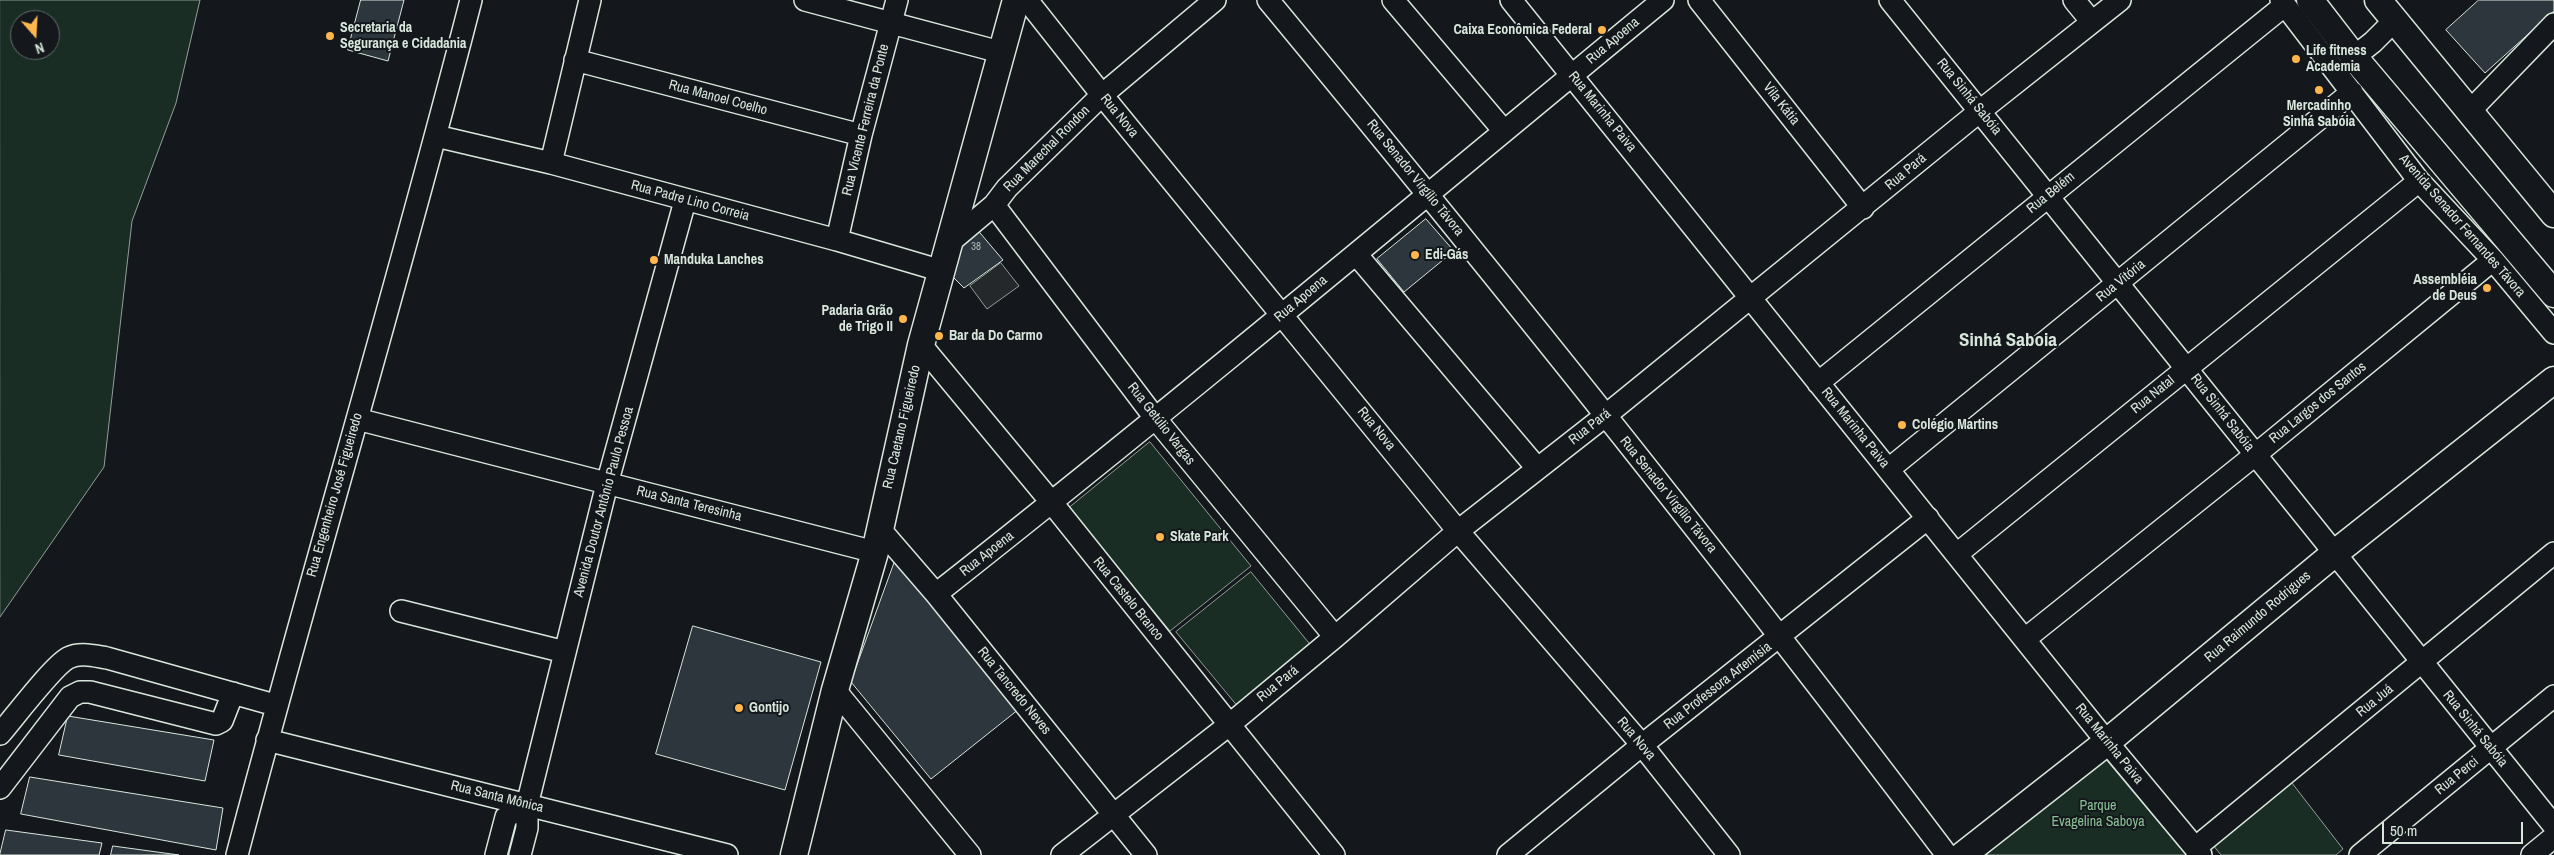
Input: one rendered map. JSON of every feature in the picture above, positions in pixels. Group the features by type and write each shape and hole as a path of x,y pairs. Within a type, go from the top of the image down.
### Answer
{"main road":[{"name":"Rua Caetano Figueiredo","path":"794,855 835,690 877,540 920,345 942,272 1000,52 1016,0"},
{"name":"Avenida Senador Fernandes Távora","path":"2292,2 2354,57 2554,294"},
{"path":"2387,9 2554,214"},
{"name":"Rua Raimundo Rodrigues","path":"1963,855 2107,742 2335,553 2554,380"}],"street":[{"name":"Rua Engenheiro José Figueiredo","path":"236,855 276,704 436,136 471,0"},
{"path":"551,163 590,0"},
{"path":"805,0 1000,52"},
{"name":"Rua Vicente Ferreira da Ponte","path":"836,240 861,135 897,0"},
{"name":"Rua Nova","path":"1027,0 1102,95 1458,531 1642,745 1727,854"},
{"name":"Rua Marechal Rondon","path":"950,242 994,205 1007,188 1102,95 1215,0"},
{"name":"Rua Senador Virgílio Távora","path":"1268,0 1428,194 1782,636 1947,855"},
{"path":"1393,0 1504,131"},
{"name":"Rua Marinha Paiva","path":"1511,0 2107,742 2198,851"},
{"name":"Rua Apoena","path":"936,594 1052,503 1663,0"},
{"name":"Vila Kátia","path":"1699,0 1863,208"},
{"name":"Rua Sinhá Sabóia","path":"1890,0 2049,195 2255,455 2554,826"},
{"path":"2074,0 2092,22"},
{"name":"Rua Pará","path":"1062,855 1112,814 1229,725 1458,531 1605,416 1980,111 2120,0"},
{"name":"Avenida Senador Fernandes Távora","path":"2292,2 2352,92 2419,181 2493,260 2554,333"},
{"name":"Rua Belém","path":"1818,383 2049,195 2292,2"},
{"path":"2354,57 2373,42 2387,9"},
{"path":"2470,112 2554,24"},
{"name":"Rua Manoel Coelho","path":"575,60 861,135"},
{"name":"Rua Vitória","path":"1889,469 2352,92"},
{"name":"Rua Padre Lino Correia","path":"436,136 551,163 685,201 836,240 942,272"},
{"name":"Rua Natal","path":"1957,554 2419,181"},
{"name":"Avenida Doutor Antônio Paulo Pessoa","path":"520,855 527,828 527,804 607,484 685,201"},
{"name":"Rua Getúlio Vargas","path":"994,205 1155,418 1335,637"},
{"path":"1356,254 1537,468"},
{"name":"Rua Largos dos Santos","path":"2025,639 2255,455 2493,260"},
{"name":"Rua Castelo Branco","path":"920,345 1052,503 1334,855"},
{"name":"Rua Santa Teresinha","path":"357,419 607,484 877,540"},
{"name":"Rua Professora Artemísia","path":"1508,855 1642,745 1782,636 1928,518"},
{"name":"Rua Tancredo Neves","path":"877,540 936,594 1146,855"},
{"name":"Rua Juá","path":"2198,851 2554,553"},
{"path":"401,611 565,652"},
{"path":"0,734 68,658 83,654 107,658 276,704"},
{"path":"835,690 970,855"},
{"path":"0,788 70,697 80,692 216,724 222,721 233,693"},
{"name":"Rua Perci","path":"2360,855 2554,696"},
{"name":"Rua Santa Mônica","path":"267,740 727,855"},
{"path":"496,855 506,817 527,804"},
{"path":"2532,855 2554,837"}],"green space":[{"path":"0,0 200,0 176,103 132,221 104,467 0,617"},
{"name":"Skate Park","path":"1150,442 1251,566 1170,631 1069,508"},
{"path":"1251,572 1313,648 1239,708 1176,632"},
{"name":"Parque Evagelina Saboya","path":"2103,756 2186,855 1984,855"},
{"path":"2292,783 2343,849 2336,855 2221,855 2213,845"}],"shaded area":[{"path":"1001,263 1019,286 987,309 970,286"}],"building":[{"path":"361,0 404,0 388,61 348,50"},
{"path":"2479,0 2554,0 2554,11 2485,73 2446,30"},
{"name":"Edi-Gás","path":"1426,219 1454,251 1404,292 1377,259"},
{"path":"975,227 1003,260 964,288 950,274 965,234"},
{"path":"895,561 1019,709 931,779 851,682"},
{"name":"Gontijo","path":"693,626 821,662 785,790 656,754"},
{"path":"68,716 214,740 205,781 59,755"},
{"path":"30,777 223,808 216,850 21,814"},
{"path":"6,830 102,843 99,855 0,855"},
{"path":"113,846 179,855 111,855"}],"place":[{"name":"Caixa Econômica Federal","path":"1602,30"},
{"name":"Secretaria da Segurança e Cidadania","path":"330,36"},
{"name":"Life fitness Academia","path":"2296,59"},
{"name":"Mercadinho Sinhá Sabóia","path":"2319,90"},
{"name":"Edi-Gás","path":"1415,255"},
{"name":"Manduka Lanches","path":"654,260"},
{"name":"Assembléia de Deus","path":"2487,288"},
{"name":"Padaria Grão de Trigo II","path":"903,319"},
{"name":"Bar da Do Carmo","path":"939,336"},
{"name":"Colégio Martins","path":"1902,425"},
{"name":"Skate Park","path":"1160,537"},
{"name":"Gontijo","path":"739,708"}],"district":[{"name":"Sinhá Saboia","path":"2008,341"}]}
